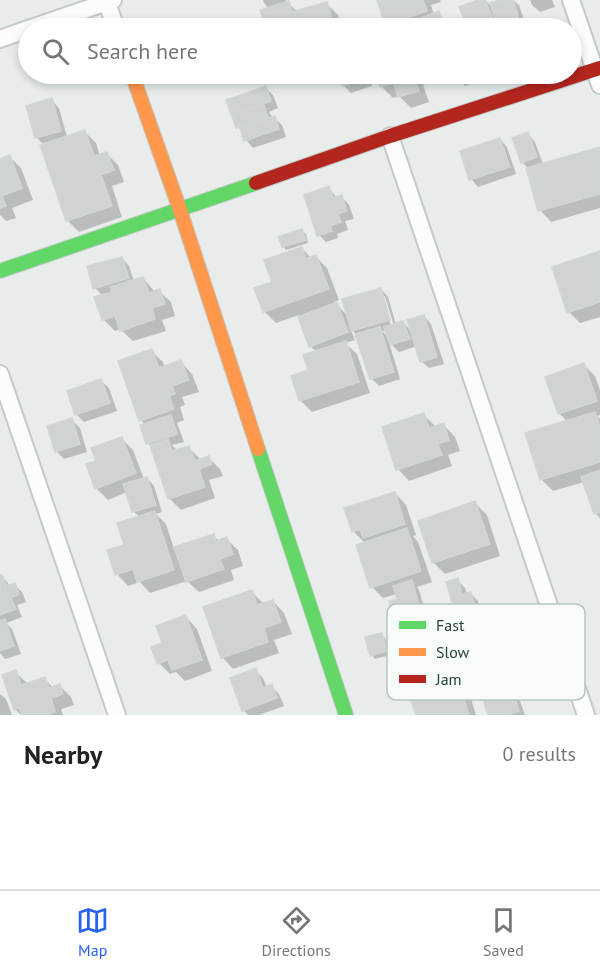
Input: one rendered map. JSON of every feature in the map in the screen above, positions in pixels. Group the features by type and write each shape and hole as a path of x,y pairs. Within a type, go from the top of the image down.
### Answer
{"street":[{"path":"571,0 578,18"},
{"path":"61,18 109,1 113,18"},
{"path":"582,30 598,74 582,79"},
{"path":"0,39 18,33"},
{"path":"136,84 180,210 346,715"},
{"path":"0,271 390,136 564,84"},
{"path":"390,136 548,604"},
{"path":"0,374 117,715"},
{"path":"581,700 586,715"}],"building":[{"path":"377,0 423,0 427,11 406,18 383,18"},
{"path":"478,0 485,0 493,18 464,18 459,7"},
{"path":"513,0 519,18 495,18 490,3"},
{"path":"289,1 292,12 327,2 332,18 262,18 260,10"},
{"path":"439,11 442,18 421,18"},
{"path":"394,84 417,84 419,91 398,97"},
{"path":"266,86 271,101 231,115 226,100"},
{"path":"52,98 61,131 35,138 26,106"},
{"path":"264,105 268,117 236,128 232,116"},
{"path":"275,116 279,129 244,141 240,128"},
{"path":"85,130 94,156 107,152 114,170 101,175 112,206 66,221 40,145"},
{"path":"528,132 537,157 521,163 512,138"},
{"path":"500,138 510,167 469,180 460,151"},
{"path":"600,147 600,194 538,211 526,168"},
{"path":"10,155 22,188 2,196 6,206 0,208 0,159"},
{"path":"329,186 333,198 342,195 347,211 338,214 341,222 330,226 332,231 317,236 304,195"},
{"path":"302,229 306,240 282,247 278,237"},
{"path":"302,247 306,259 316,255 329,289 263,312 254,288 272,282 264,260"},
{"path":"600,251 600,302 567,313 552,267"},
{"path":"122,257 129,278 93,289 87,266"},
{"path":"143,277 149,293 160,289 165,304 152,308 155,319 120,331 115,316 102,320 94,297 112,292 110,287"},
{"path":"381,288 390,320 351,331 342,299"},
{"path":"337,302 348,332 309,347 298,317"},
{"path":"424,315 437,357 420,362 407,320"},
{"path":"403,321 410,339 390,345 384,327"},
{"path":"380,327 394,372 370,379 355,334"},
{"path":"346,341 359,382 299,401 291,376 308,370 303,355"},
{"path":"152,349 159,368 181,360 189,380 172,386 175,394 169,396 174,409 139,421 118,361"},
{"path":"584,363 597,401 558,414 545,377"},
{"path":"101,379 110,403 75,415 67,391"},
{"path":"595,412 600,428 600,462 540,480 525,433"},
{"path":"424,413 429,428 444,423 449,440 438,444 442,455 396,470 382,427"},
{"path":"171,415 177,434 146,444 140,425"},
{"path":"72,418 80,444 55,452 47,426"},
{"path":"122,437 136,473 95,489 86,464 96,461 91,448"},
{"path":"168,439 172,451 189,446 195,461 209,456 212,464 199,469 205,487 168,499 150,445"},
{"path":"600,470 600,512 594,514 581,477"},
{"path":"147,477 156,505 132,512 123,484"},
{"path":"395,492 405,524 363,538 360,529 352,532 344,508"},
{"path":"475,501 490,544 432,563 418,521"},
{"path":"155,511 174,570 137,582 133,569 115,575 107,550 124,545 117,523"},
{"path":"407,528 421,571 370,588 356,545"},
{"path":"214,534 216,541 227,537 233,554 220,559 224,569 186,582 174,547"},
{"path":"0,575 7,586 15,583 19,594 11,598 16,609 0,615"},
{"path":"458,578 462,594 471,592 474,604 453,604 446,582"},
{"path":"412,580 419,604 390,604 389,601 397,599 393,586"},
{"path":"252,590 257,605 273,600 281,622 264,628 268,642 221,658 203,607"},
{"path":"186,615 202,660 172,670 168,660 157,664 151,647 162,643 156,626"},
{"path":"5,619 14,646 0,651 0,621"},
{"path":"382,633 387,651 370,656 365,637"},
{"path":"256,668 263,688 272,684 277,698 242,711 230,678"},
{"path":"16,670 21,685 45,677 49,688 60,684 63,694 51,698 55,711 50,713 51,715 22,715 19,707 14,710 2,675"},
{"path":"464,700 469,715 416,715 411,701"},
{"path":"483,700 515,700 519,711 507,715 488,715"}],"traffic: fast":[{"path":"0,271 256,183"},
{"path":"258,449 346,715"}],"traffic: slow":[{"path":"136,84 180,210 258,449"}],"traffic: jam":[{"path":"582,74 600,68"},
{"path":"256,183 390,136 551,84"}]}
